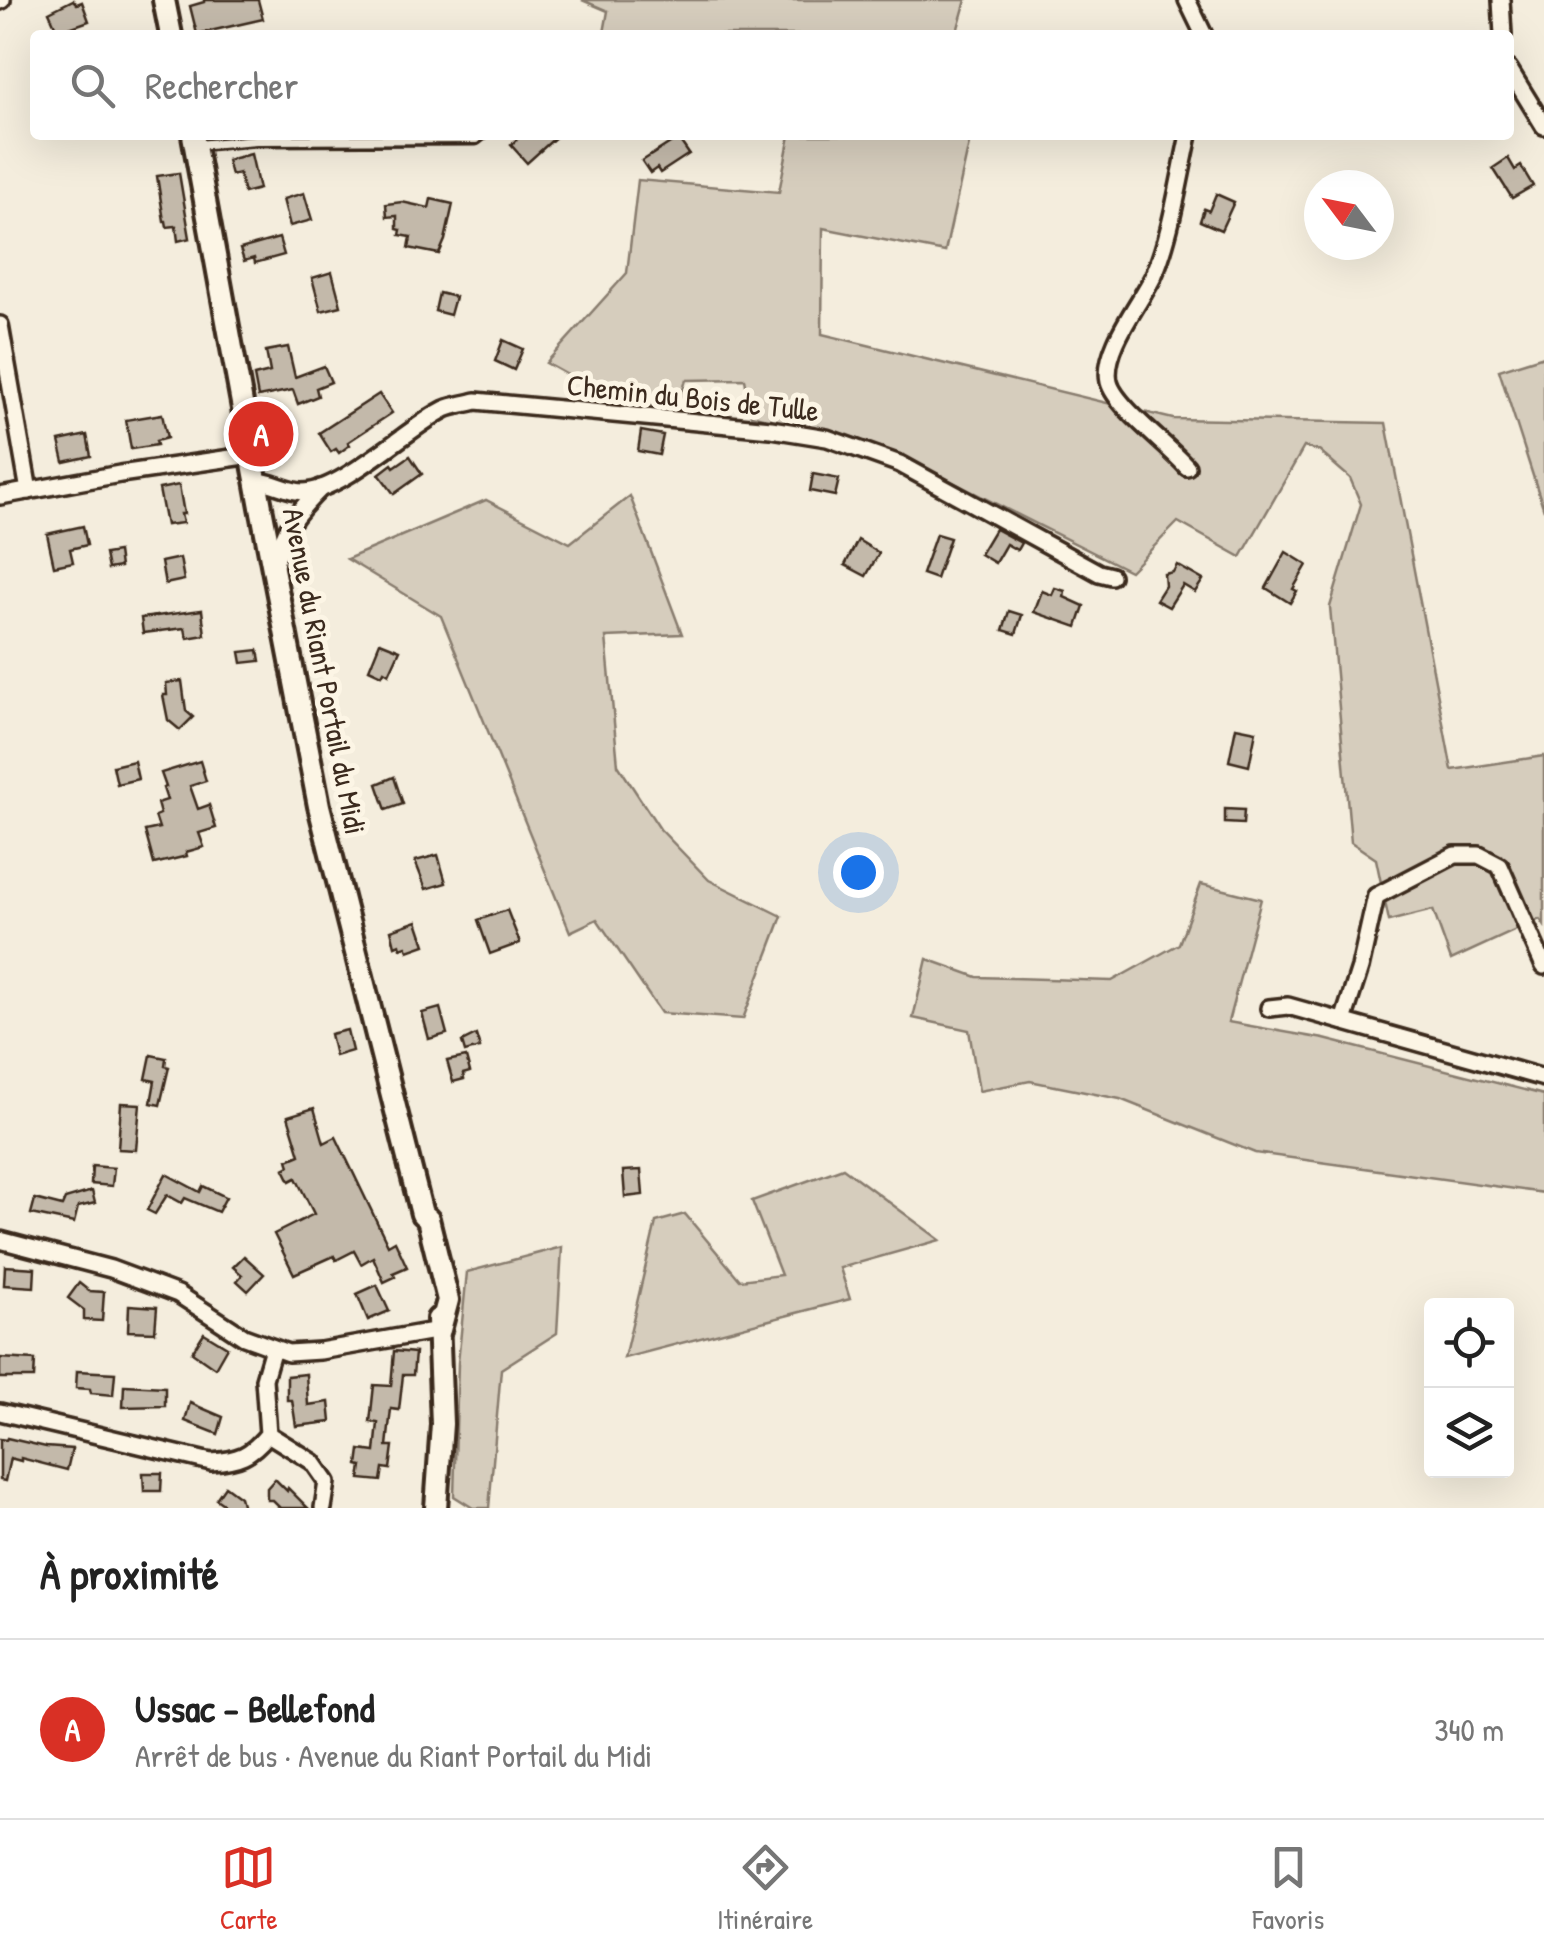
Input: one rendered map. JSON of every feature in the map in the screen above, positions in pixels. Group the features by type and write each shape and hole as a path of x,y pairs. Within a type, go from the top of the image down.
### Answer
{"main road":[{"path":"164,0 171,30"},
{"name":"Avenue du Riant Portail du Midi","path":"194,140 319,806 422,1214 419,1226 440,1330 442,1424 436,1508"}],"street":[{"path":"1187,0 1202,30"},
{"path":"1501,0 1503,30"},
{"path":"1514,77 1544,126"},
{"path":"1186,467 1118,402 1108,380 1112,354 1154,275 1188,140"},
{"path":"0,325 29,490"},
{"name":"Chemin du Bois de Tulle","path":"274,574 285,531 298,510 321,488 356,470 446,409 476,401 771,428 826,438 900,464 1110,576"},
{"path":"0,496 252,455"},
{"path":"256,481 302,492 321,488"},
{"path":"1343,1021 1376,896 1455,855 1479,855 1500,866 1544,966"},
{"path":"1269,1008 1288,1006 1544,1078"},
{"path":"0,1240 110,1269 178,1294 244,1337 288,1353 440,1330"},
{"path":"0,1412 211,1462 232,1460 254,1451 268,1434 264,1379 273,1348"},
{"path":"268,1434 313,1462 328,1482 324,1508"}],"lane":[{"path":"194,140 256,140"}],"shaded area":[{"path":"582,0 966,0 957,30 605,30 608,11"},
{"path":"789,140 970,140 945,252 823,228 822,334 1173,419 1386,423 1452,770 1544,756 1544,925 1540,919 1451,960 1433,910 1389,921 1376,859 1351,842 1330,607 1361,504 1350,478 1319,451 1304,447 1241,557 1178,522 1130,571 893,452 751,415 745,379 686,380 676,413 602,394 546,363 627,273 638,180 779,192"},
{"path":"1544,356 1544,510 1499,370"},
{"path":"630,496 682,634 606,637 618,765 660,829 709,880 782,916 743,1019 661,1013 597,919 570,932 441,616 347,559 486,500 570,543"},
{"path":"1201,884 1261,899 1228,1022 1324,1039 1544,1095 1544,1193 1255,1153 1120,1099 1030,1081 979,1091 969,1030 913,1018 927,959 977,977 1112,981 1179,944"},
{"path":"843,1168 940,1240 840,1268 850,1299 624,1358 656,1222 685,1214 740,1280 781,1275 752,1201"},
{"path":"562,1247 557,1333 501,1369 489,1508 473,1508 454,1496 458,1363 467,1272"}],"building":[{"path":"73,0 77,4 82,2 89,21 57,30 49,12"},
{"path":"258,0 263,19 215,30 196,30 190,6"},
{"path":"516,140 552,140 527,163 511,145"},
{"path":"675,140 679,140 689,154 660,173 657,168 650,173 642,161"},
{"path":"251,154 259,189 244,193 239,173 231,175 227,160"},
{"path":"1508,158 1515,170 1521,166 1533,186 1512,198 1493,168"},
{"path":"179,173 190,238 178,241 176,226 167,227 164,221 157,176"},
{"path":"304,193 312,220 290,226 283,199"},
{"path":"1216,194 1234,202 1221,230 1200,221"},
{"path":"431,199 453,204 439,254 409,248 411,237 400,235 397,216 387,217 386,204 402,202 429,208"},
{"path":"279,238 284,255 255,263 254,258 244,261 240,249"},
{"path":"332,272 341,306 321,311 312,278"},
{"path":"439,293 455,297 450,315 435,311"},
{"path":"503,340 523,349 514,370 495,361"},
{"path":"288,347 295,377 324,366 331,382 316,388 318,396 298,404 293,390 258,397 254,376 270,372 266,351"},
{"path":"379,394 392,413 348,442 350,445 339,453 336,449 331,452 319,433"},
{"path":"162,414 167,438 156,441 157,445 131,449 126,420"},
{"path":"641,431 663,435 659,455 638,451"},
{"path":"87,435 91,456 64,462 59,441"},
{"path":"410,456 422,474 394,494 379,474"},
{"path":"813,474 839,479 835,496 810,491"},
{"path":"179,485 183,523 166,525 159,489"},
{"path":"83,526 87,545 70,549 73,562 54,566 47,534"},
{"path":"995,529 1021,543 1017,550 1006,544 995,563 980,554"},
{"path":"936,534 950,538 936,579 922,574"},
{"path":"858,540 879,553 866,576 845,565"},
{"path":"118,552 120,567 108,569 105,554"},
{"path":"1286,552 1307,565 1290,603 1266,588"},
{"path":"180,558 184,580 165,584 161,562"},
{"path":"1177,565 1203,580 1195,592 1183,585 1169,607 1156,600 1165,586 1164,574 1173,572"},
{"path":"1055,588 1084,606 1077,627 1034,612 1042,591 1052,595"},
{"path":"202,610 205,635 187,638 185,628 143,633 141,618"},
{"path":"1009,611 1022,615 1016,634 1003,630"},
{"path":"380,642 400,650 389,674 369,669"},
{"path":"258,650 260,661 242,663 240,652"},
{"path":"182,681 186,711 193,717 180,730 168,720 163,695 167,695 166,683"},
{"path":"1236,727 1256,731 1249,766 1229,761"},
{"path":"134,761 138,779 117,784 113,766"},
{"path":"200,761 206,781 190,786 198,809 209,805 216,828 199,833 204,847 186,852 187,856 154,864 145,831 159,828 155,816 160,814 157,803 167,800 161,773"},
{"path":"394,777 403,804 386,810 377,784"},
{"path":"1225,809 1244,810 1243,824 1225,823"},
{"path":"438,855 446,883 426,889 415,861"},
{"path":"507,910 520,943 490,954 478,920"},
{"path":"417,921 425,945 408,951 406,946 395,946 391,930"},
{"path":"440,1008 447,1034 429,1039 422,1013"},
{"path":"347,1030 352,1051 335,1056 330,1034"},
{"path":"476,1035 480,1048 465,1052 462,1042"},
{"path":"151,1055 166,1058 165,1066 169,1067 160,1105 151,1103 155,1081 146,1079"},
{"path":"466,1057 470,1072 453,1082 447,1061"},
{"path":"121,1103 140,1104 136,1150 118,1149"},
{"path":"314,1108 324,1143 336,1137 388,1245 395,1241 407,1267 384,1282 373,1257 361,1264 354,1251 294,1274 274,1234 314,1214 296,1178 290,1181 284,1169 290,1166 288,1160 300,1155 288,1116"},
{"path":"92,1166 114,1168 112,1186 91,1184"},
{"path":"641,1170 643,1195 625,1197 623,1171"},
{"path":"166,1174 200,1192 203,1186 226,1197 218,1212 167,1195 155,1214 147,1210"},
{"path":"92,1191 95,1203 78,1207 74,1223 31,1214 35,1199 62,1206 65,1199"},
{"path":"244,1256 264,1274 248,1291 237,1281 242,1275 233,1267"},
{"path":"5,1266 35,1268 34,1287 4,1285"},
{"path":"79,1283 89,1291 104,1292 102,1321 84,1320 84,1310 68,1298"},
{"path":"377,1285 389,1311 368,1320 357,1294"},
{"path":"129,1305 157,1307 155,1332 128,1331"},
{"path":"204,1333 227,1347 215,1368 192,1352"},
{"path":"394,1351 415,1353 413,1375 403,1375 399,1410 391,1409 387,1446 393,1446 390,1469 383,1468 381,1481 360,1479 360,1450 375,1452 378,1423 370,1422 374,1385 391,1386"},
{"path":"0,1358 35,1360 34,1378 0,1378"},
{"path":"77,1371 115,1373 113,1395 76,1388"},
{"path":"306,1374 308,1405 329,1402 331,1422 296,1426 292,1400 287,1400 287,1376"},
{"path":"124,1385 165,1387 165,1406 123,1407"},
{"path":"190,1403 223,1417 218,1434 185,1421"},
{"path":"0,1439 72,1449 67,1470 10,1458 5,1481 0,1480"},
{"path":"143,1473 162,1473 161,1491 144,1491"},
{"path":"275,1479 308,1508 280,1508 267,1500 267,1488"},
{"path":"225,1486 240,1497 243,1508 229,1508 216,1499"}],"place":[{"name":"Ussac - Bellefond","path":"261,434"}]}
